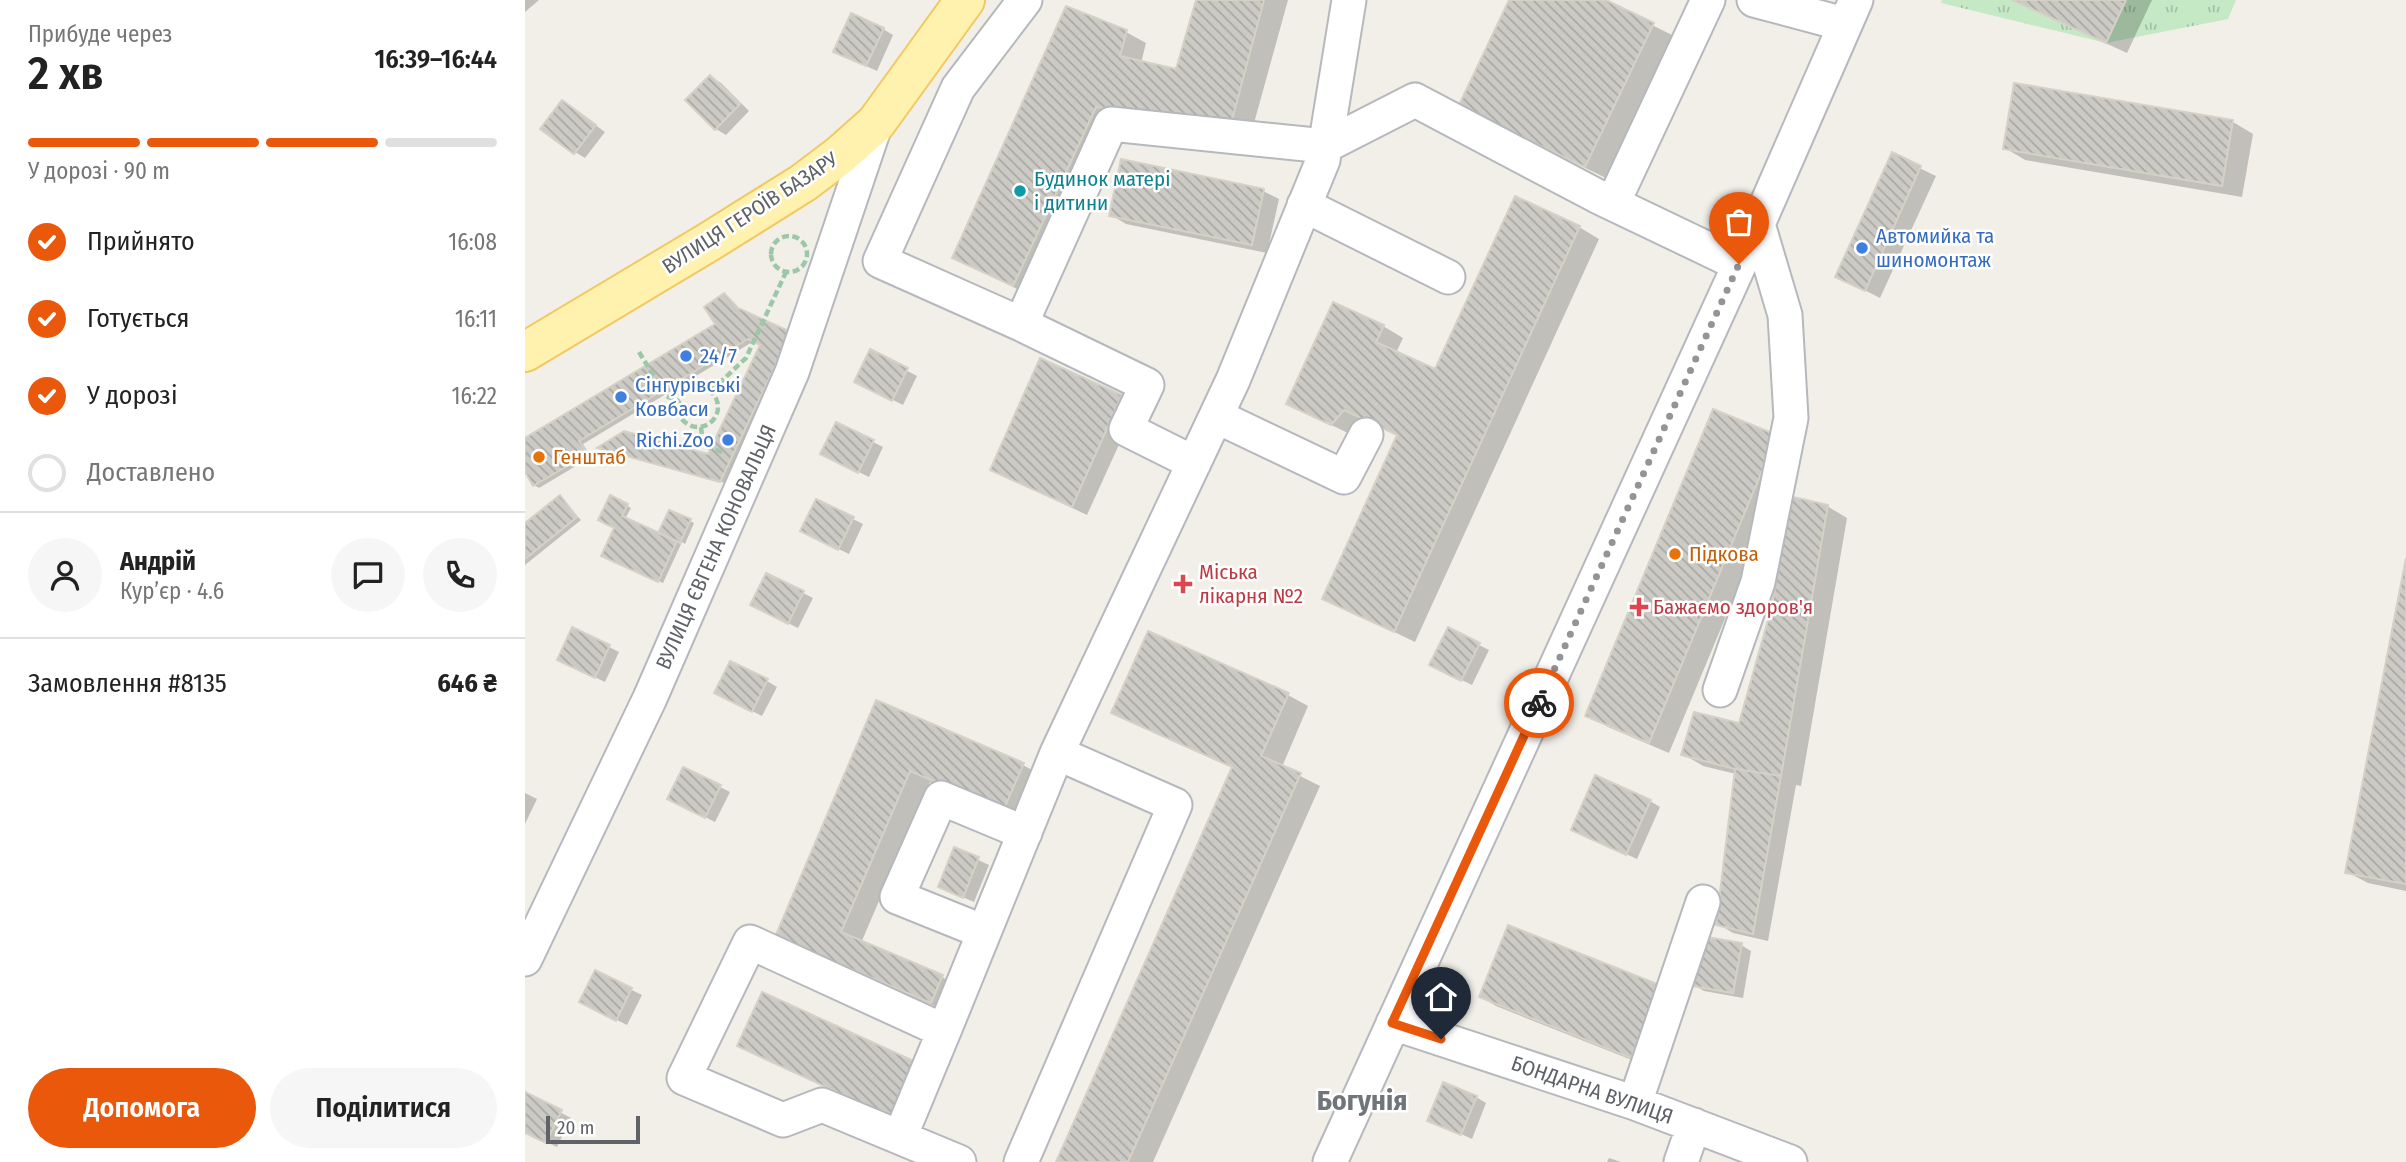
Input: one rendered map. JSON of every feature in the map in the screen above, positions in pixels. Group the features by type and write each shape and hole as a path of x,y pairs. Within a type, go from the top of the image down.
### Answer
{"main road":[{"name":"ВУЛИЦЯ ГЕРОЇВ БАЗАРУ","path":"525,352 803,183 840,155 876,123 965,0"}],"street":[{"path":"1025,0 958,88 880,261 1021,324 1147,385 1126,429 1194,463"},
{"path":"900,1138 1057,753 1233,380 1323,160 1349,0"},
{"path":"1613,203 1708,0"},
{"path":"1330,1162 1758,223 1850,12 1754,0"},
{"path":"1021,324 1111,124 1325,146 1415,100 1613,203 1739,264"},
{"name":"ВУЛИЦЯ ЄВГЕНА КОНОВАЛЬЦЯ","path":"525,958 650,698 792,372 876,123"},
{"path":"1304,205 1448,277"},
{"path":"1720,690 1758,582 1791,418 1785,315 1758,223"},
{"path":"1216,416 1345,477 1366,435"},
{"path":"1021,1162 1175,804 1057,753"},
{"path":"984,932 897,897 941,798 1025,833"},
{"path":"1635,1103 1703,902"},
{"path":"944,1031 750,942 684,1078 783,1120 822,1105 958,1162"},
{"name":"БОНДАРНА ВУЛИЦЯ","path":"1392,1023 1635,1103 1790,1162"},
{"path":"1681,1162 1694,1125"}],"path":[{"path":"711,391 746,358 786,272 801,267 807,256 807,250 800,240 789,236 777,240 771,251 776,267 786,272"},
{"path":"639,352 666,396 679,401"},
{"path":"699,387 711,391 718,403 718,410 712,421 701,427 683,420 678,408 686,391 699,387"},
{"path":"701,427 703,445 725,454"}],"green space":[{"path":"1942,0 2236,0 2228,19 2106,43 1941,3"}],"building":[{"name":"Будинок матері і дитини","path":"1196,0 1264,0 1231,124 1096,107 1013,286 952,258 1066,6 1127,30 1120,56 1176,69"},
{"path":"1509,0 1606,0 1654,23 1585,167 1458,107"},
{"path":"2012,0 2126,0 2106,43"},
{"path":"851,13 884,28 866,66 833,52"},
{"path":"710,75 740,104 715,130 685,100"},
{"path":"2014,83 2233,120 2222,186 2003,149"},
{"path":"562,100 596,125 574,154 540,129"},
{"path":"1892,152 1921,166 1865,291 1835,277"},
{"path":"1121,159 1264,189 1252,245 1109,216"},
{"path":"1515,196 1580,226 1394,632 1322,599 1397,435 1344,410 1331,425 1286,404 1333,302 1384,325 1376,342 1435,369"},
{"path":"724,293 738,308 791,332 720,482 597,448 624,431 708,454 760,345 748,339 579,441 588,454 533,486 525,472 525,438 715,324 704,307"},
{"path":"870,349 908,368 892,401 854,382"},
{"path":"1040,358 1122,395 1072,507 990,470"},
{"path":"1713,409 1777,435 1649,743 1585,716"},
{"path":"836,422 874,440 858,473 820,454"},
{"path":"560,495 577,517 525,559 525,523"},
{"path":"610,495 628,504 622,516 677,541 658,582 601,556 614,528 598,520"},
{"path":"1789,496 1828,505 1781,776 1735,769 1681,755 1694,712 1739,723 1772,606"},
{"path":"816,499 854,517 838,550 800,531"},
{"path":"669,510 691,519 680,543 658,533"},
{"path":"2406,558 2406,884 2345,873"},
{"path":"766,573 804,591 788,624 750,605"},
{"path":"572,627 610,645 595,678 557,660"},
{"path":"1448,627 1480,643 1461,681 1429,665"},
{"path":"1148,631 1289,693 1261,756 1301,773 1128,1162 1056,1162 1232,767 1111,713"},
{"path":"730,661 768,679 752,712 714,693"},
{"path":"876,700 1024,763 1003,811 910,771 841,932 943,975 931,1003 775,937"},
{"path":"683,767 721,785 705,818 667,799"},
{"path":"1735,769 1781,776 1753,934 1716,925"},
{"path":"1595,775 1651,800 1626,855 1571,830"},
{"path":"954,847 979,857 963,898 938,887"},
{"path":"1508,925 1660,985 1631,1058 1479,997"},
{"path":"1701,936 1742,943 1733,993 1692,986"},
{"path":"595,970 632,988 616,1021 579,1002"},
{"path":"762,992 916,1062 891,1117 737,1046"},
{"path":"1443,1082 1477,1096 1461,1135 1427,1121"},
{"path":"525,1092 562,1110 546,1143 525,1133"}],"way so far":[{"path":"1539,703 1739,264"}],"place":[{"name":"Будинок матері і дитини","path":"1020,191"},
{"name":"Автомийка та шиномонтаж","path":"1862,248"},
{"name":"24/7","path":"686,356"},
{"name":"Сінгурівські Ковбаси","path":"621,397"},
{"name":"Richi.Zoo","path":"728,440"},
{"name":"Генштаб","path":"539,457"},
{"name":"Підкова","path":"1675,554"},
{"name":"Міська лікарня №2","path":"1183,584"},
{"name":"Бажаємо здоров'я","path":"1639,607"}],"district":[{"name":"Богунія","path":"1362,1100"}],"route":[{"path":"1441,1039 1392,1023 1539,703"}]}
